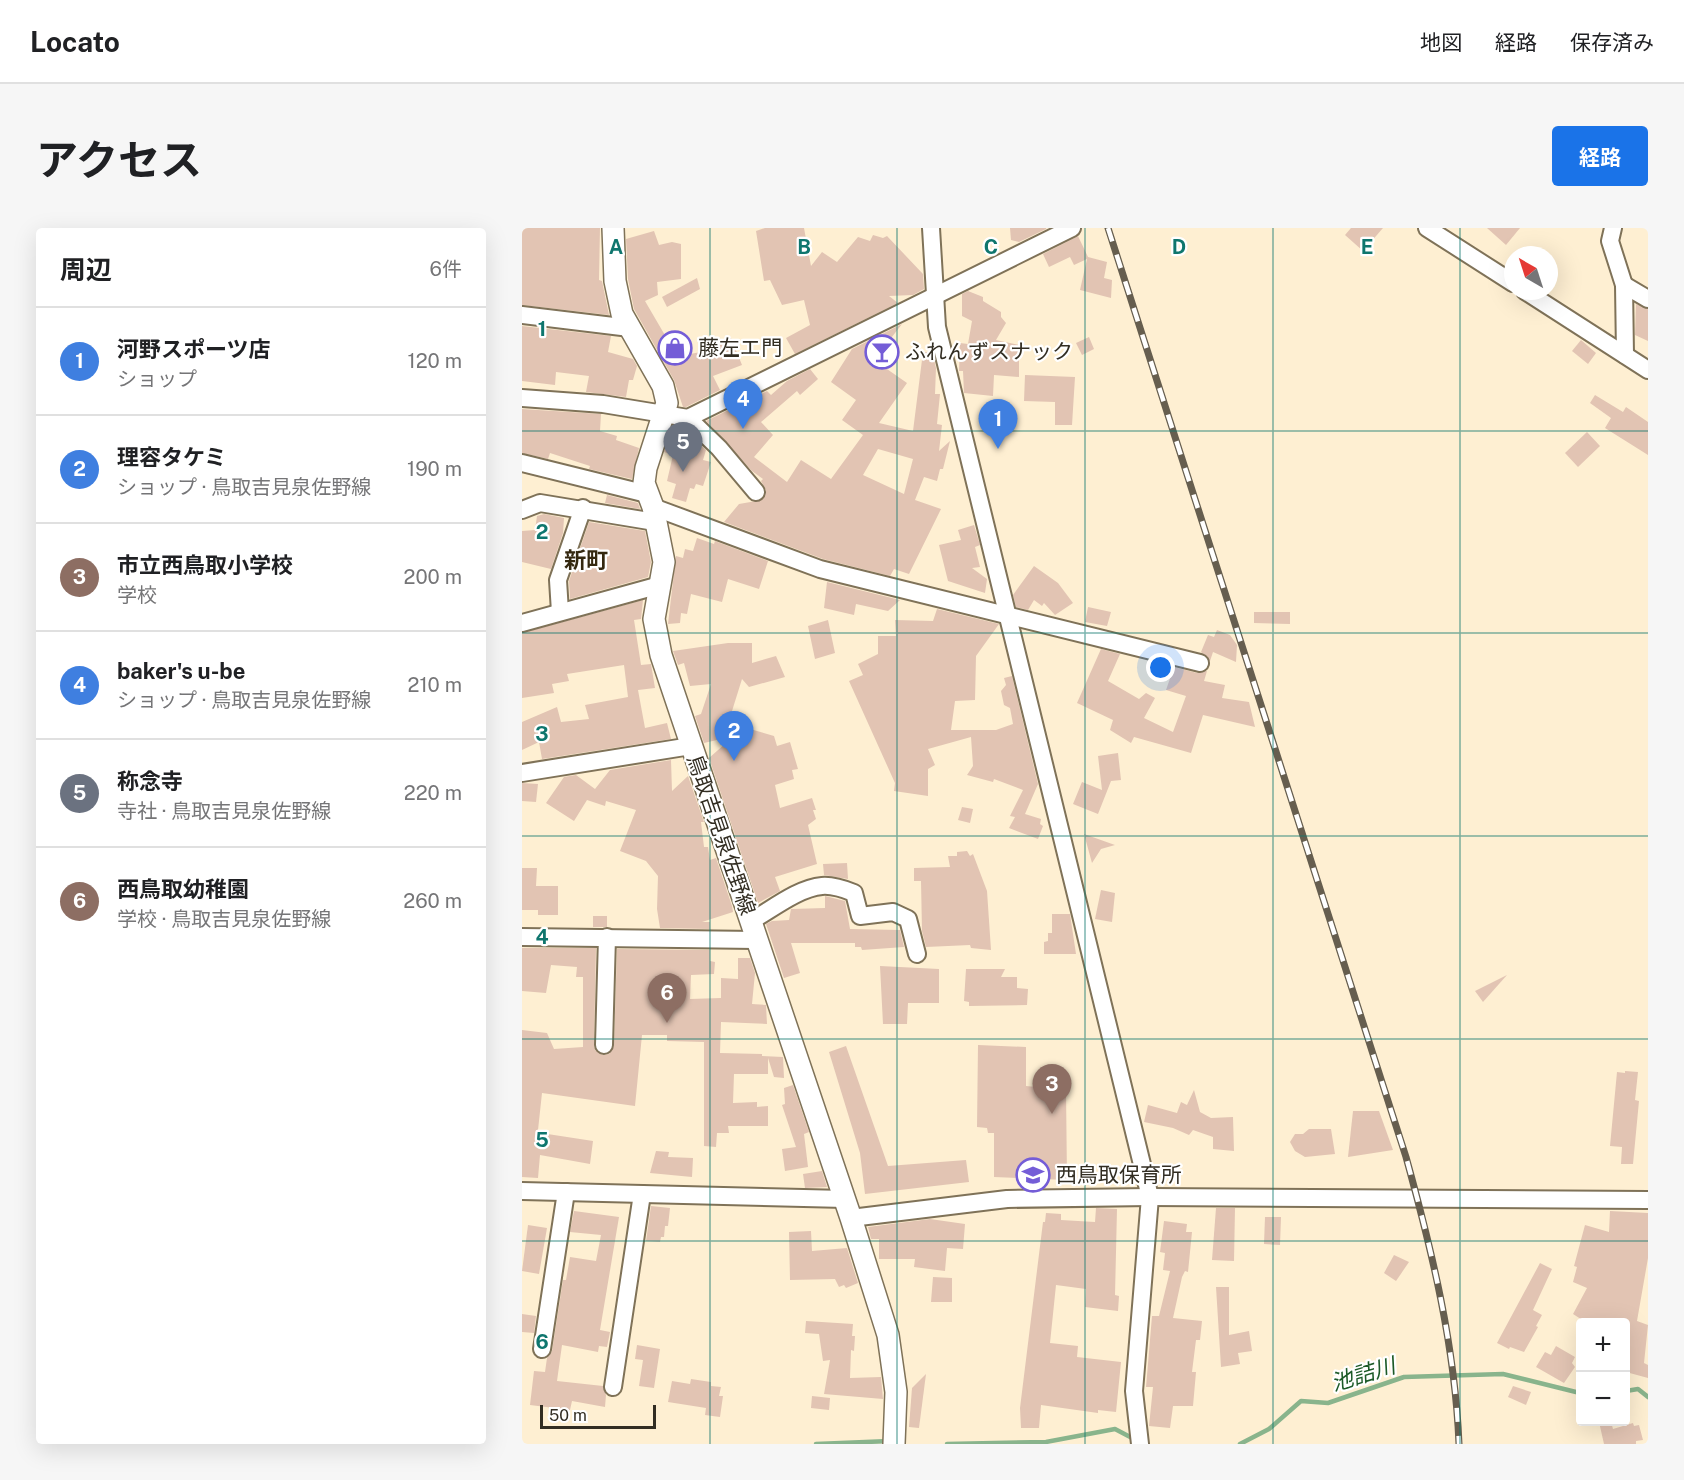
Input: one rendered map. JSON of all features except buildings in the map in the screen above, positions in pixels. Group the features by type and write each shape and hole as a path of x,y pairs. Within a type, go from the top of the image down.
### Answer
{"main road":[{"name":"鳥取吉見泉佐野線","path":"613,228 615,281 622,314 663,386 667,403 645,468 644,483 664,562 654,619 660,646 691,746 848,1209 888,1335 896,1392 894,1441"}],"street":[{"path":"931,228 937,327 1010,615 1150,1197 1134,1391 1140,1444"},
{"path":"688,418 1072,228"},
{"path":"1427,228 1504,277"},
{"path":"1597,228 1611,234 1624,285 1625,356"},
{"path":"1624,285 1648,299"},
{"path":"1539,300 1648,370"},
{"path":"522,315 630,328"},
{"path":"522,398 603,404 688,418 719,448 756,492"},
{"path":"522,463 820,569 1200,663"},
{"path":"522,510 540,503 584,508 652,508"},
{"path":"560,612 558,580 584,508"},
{"path":"522,623 660,585"},
{"path":"522,773 691,746"},
{"path":"522,937 607,937 754,931 798,895 821,886 838,887 854,893 860,916 893,912 908,918 917,954"},
{"path":"604,1046 607,937"},
{"path":"522,1191 642,1194 848,1209 1007,1200 1150,1197 1648,1200"},
{"path":"542,1349 566,1192"},
{"path":"612,1387 642,1194"}],"waterway":[{"name":"池詰川","path":"1240,1444 1269,1429 1301,1401 1328,1403 1404,1377 1503,1374 1576,1392"},
{"name":"池詰川","path":"1630,1390 1638,1389 1648,1397"},
{"name":"池詰川","path":"947,1444 1046,1442 1115,1429 1134,1439"},
{"name":"池詰川","path":"816,1444 890,1441"}],"railway":[{"path":"1108,228 1406,1157 1441,1299 1453,1371 1459,1444"}],"place":[{"name":"藤左エ門","path":"675,348"},
{"name":"ふれんずスナック","path":"882,352"},
{"name":"baker's u-be","path":"743,429"},
{"name":"河野スポーツ店","path":"998,449"},
{"name":"称念寺","path":"683,472"},
{"name":"理容タケミ","path":"734,761"},
{"name":"西鳥取幼稚園","path":"667,1023"},
{"name":"市立西鳥取小学校","path":"1052,1114"},
{"name":"西鳥取保育所","path":"1033,1175"}],"district":[{"name":"新町","path":"586,560"}]}
